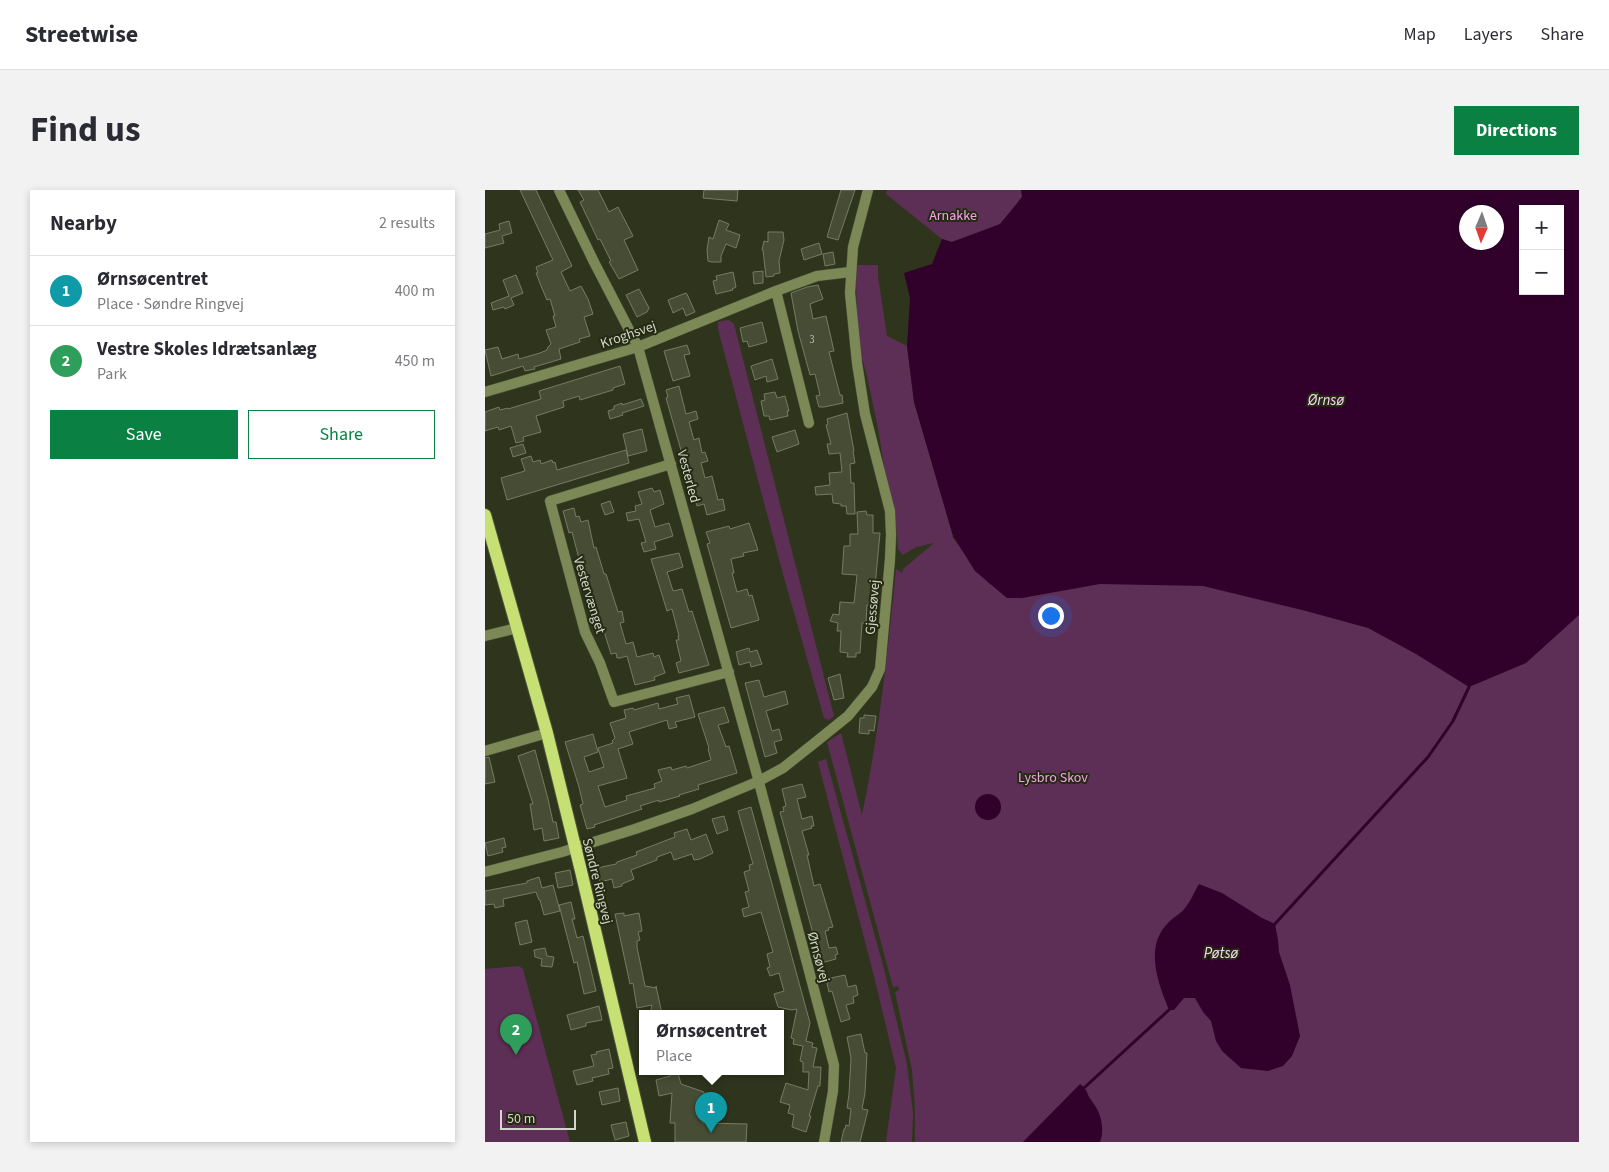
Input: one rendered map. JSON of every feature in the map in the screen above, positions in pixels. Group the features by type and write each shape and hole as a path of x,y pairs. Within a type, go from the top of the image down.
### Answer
{"main road":[{"name":"Søndre Ringvej","path":"486,519 547,733 645,1142"}],"street":[{"name":"Vesterled","path":"559,190 594,262 639,347 759,781"},
{"name":"Gjessøvej","path":"485,872 575,848 692,809 759,781 783,768 847,716 872,688 879,669 890,559 890,511 867,427 850,293 850,272 856,231 868,190"},
{"name":"Kroghsvej","path":"485,392 639,347 817,276 850,272"},
{"path":"776,291 809,423"},
{"name":"Vestervænget","path":"671,464 549,501 585,632 601,663 614,702 729,672"},
{"path":"485,636 517,628"},
{"path":"485,751 547,733"},
{"name":"Ørnsøvej","path":"759,781 834,1065 833,1091 824,1142"}],"green space":[{"name":"Arnakke","path":"887,190 1045,190 1008,223 951,242 942,239 886,194"},
{"name":"Lysbro Skov","path":"858,265 878,265 878,277 887,336 907,346 914,402 952,537 990,585 1123,554 1579,612 1579,1142 915,1142 912,1070 895,992 899,990 898,986 893,987 827,742 841,733 862,815 882,693 896,569 902,573 903,569 934,543 916,547 903,555 898,549 895,510 885,472 878,428 860,351 857,322 856,277"},
{"path":"729,320 734,324 834,716 829,720 824,718 783,574 718,329 718,322"},
{"path":"826,759 884,969 907,1064 913,1113 912,1142 886,1142 896,1068 818,762"},
{"path":"519,966 523,969 570,1142 485,1142 485,969"}],"water":[{"name":"Ørnsø","path":"1021,190 1579,190 1579,615 1526,663 1469,687 1416,654 1368,628 1203,586 1100,584 1022,598 1007,598 975,571 953,536 914,402 907,346 910,298 904,273 932,264 942,239 952,242 1000,224 1022,197"},
{"path":"988,794 997,798 1001,807 997,816 988,820 979,816 975,807 979,798"},
{"name":"Pøtsø","path":"1199,884 1222,893 1275,924 1279,952 1290,985 1300,1036 1292,1056 1283,1066 1268,1071 1241,1068 1222,1051 1216,1041 1211,1021 1195,998 1184,998 1174,1010 1169,1010 1155,965 1156,943 1168,923 1187,905"},
{"path":"1080,1084 1086,1090 1099,1114 1102,1130 1100,1142 1023,1142"}],"building":[{"path":"520,190 536,190 572,266 561,272 570,291 581,286 588,299 593,314 584,317 590,336 579,339 580,342 559,349 561,359 534,367 535,369 525,371 523,366 491,376 485,350 498,347 502,359 518,354 519,359 540,353 547,350 551,344 546,330 556,327 550,299 547,300 536,273 538,273 536,267 553,260"},
{"path":"578,190 598,190 609,212 618,207 633,236 624,240 638,270 619,279 580,202 584,200"},
{"path":"704,190 738,190 737,201 703,198"},
{"path":"841,190 855,190 838,240 827,237"},
{"path":"719,220 729,224 726,230 740,235 736,248 726,244 721,256 721,262 711,262 708,261 707,250 709,237 713,239"},
{"path":"509,221 512,233 502,236 504,243 485,248 485,234 500,230 499,224"},
{"path":"768,232 783,232 784,240 779,261 780,273 766,277 762,250 764,241 768,242"},
{"path":"819,243 822,254 804,260 801,249"},
{"path":"833,252 835,264 825,266 823,254"},
{"path":"763,271 763,283 754,284 753,272"},
{"path":"733,272 736,287 733,290 716,294 713,281 717,280 716,276"},
{"path":"516,275 523,293 511,298 514,305 505,309 504,307 493,310 491,303 509,296 503,280"},
{"path":"818,285 823,299 810,304 813,319 826,316 834,351 829,352 843,403 824,407 819,407 816,396 820,395 815,374 810,375 798,331 791,293"},
{"path":"639,289 649,308 647,312 637,317 626,295"},
{"path":"686,293 695,312 686,316 683,308 673,313 668,300"},
{"path":"762,322 767,342 749,347 747,341 743,342 740,328"},
{"path":"687,345 690,354 684,355 690,376 673,381 664,351"},
{"path":"772,359 778,379 767,382 766,376 755,380 751,366"},
{"path":"620,366 625,384 613,388 613,390 580,400 579,396 563,401 564,407 536,416 541,432 523,437 524,441 516,443 511,426 499,430 498,427 485,431 485,412 499,407 500,410 508,409 541,399 539,391"},
{"path":"679,386 686,414 696,411 698,419 689,422 694,440 699,438 702,453 705,452 708,461 701,463 705,478 712,476 718,500 723,499 725,510 707,515 704,504 697,506 666,398 668,397 666,390"},
{"path":"775,392 777,398 785,396 789,411 787,411 788,416 770,420 769,416 764,416 761,401 765,400 764,394"},
{"path":"641,399 644,406 610,419 608,411 614,409 614,406"},
{"path":"847,413 855,463 850,464 851,483 854,483 855,514 847,514 846,506 833,503 832,494 816,495 815,487 830,485 829,473 842,472 840,453 829,454 827,444 831,444 826,425 828,424 827,419"},
{"path":"642,429 647,451 628,456 623,434"},
{"path":"795,430 799,444 777,452 772,437"},
{"path":"523,444 526,453 513,457 510,448"},
{"path":"626,450 629,463 507,500 501,478 525,471 521,459 531,456 533,462 540,460 541,464 552,460 553,463 555,462 557,470"},
{"path":"652,488 654,492 660,490 664,504 650,510 655,527 669,523 673,536 654,542 656,549 644,552 641,543 646,542 639,519 628,521 626,513 636,511 635,506 642,504 638,492"},
{"path":"610,501 614,512 605,515 601,504"},
{"path":"574,508 576,517 579,516 581,522 588,520 594,548 596,547 618,612 622,611 624,622 620,623 626,644 633,642 637,657 653,653 654,657 659,655 665,673 654,677 655,680 635,685 627,656 617,658 616,653 611,654 603,628 600,629 587,581 583,582 581,574 583,574 572,532 569,533 563,511"},
{"path":"866,511 867,515 873,515 873,533 880,533 874,597 872,606 867,605 866,623 862,623 860,653 856,653 856,657 847,657 848,653 840,652 841,631 837,631 838,623 830,621 833,614 839,615 840,602 854,603 857,575 842,574 844,546 850,546 850,534 858,534 857,512"},
{"path":"749,523 758,550 743,553 744,556 731,559 734,573 732,573 737,592 747,589 749,596 752,595 759,620 731,628 707,544 710,543 706,532 729,526 730,529"},
{"path":"679,553 683,567 667,572 673,591 682,589 689,612 692,611 709,665 679,673 676,663 681,661 676,640 679,640 679,636 672,609 667,611 651,559"},
{"path":"749,648 750,652 757,650 762,664 751,667 750,662 739,665 736,652"},
{"path":"840,674 844,698 834,700 828,678"},
{"path":"759,680 764,697 785,691 788,704 766,711 772,731 779,729 782,740 774,742 777,753 765,757 745,683"},
{"path":"689,695 695,717 675,722 677,727 669,729 667,720 629,732 633,744 618,749 627,778 598,786 605,807 627,800 626,796 655,788 654,784 662,781 658,770 671,767 672,770 686,766 687,768 711,760 698,714 724,707 729,722 718,725 726,747 729,746 737,773 698,785 699,789 680,796 640,806 642,809 587,829 580,805 583,804 579,787 565,742 593,734 598,752 584,757 589,772 604,767 598,748 613,743 612,741 615,738 610,723 626,718 624,710 633,708 634,710 658,703 659,709 678,704 676,698"},
{"path":"864,715 876,716 874,731 869,730 869,734 859,733 860,718 864,718"},
{"path":"535,750 553,822 556,822 559,838 544,841 542,828 534,830 530,804 533,804 518,756"},
{"path":"489,757 495,782 485,784 485,758"},
{"path":"802,784 806,797 797,799 802,819 812,816 814,826 802,831 809,855 807,855 814,886 820,884 833,927 825,931 829,948 836,947 838,954 835,955 836,959 821,963 780,812 784,811 783,807 786,806 782,789"},
{"path":"751,807 810,1023 806,1041 813,1043 812,1047 817,1048 813,1067 821,1067 820,1086 818,1086 806,1132 792,1127 794,1115 788,1113 790,1105 780,1102 786,1083 808,1090 809,1072 803,1072 803,1062 800,1061 803,1046 793,1044 794,1039 791,1038 797,1009 792,1010 778,1007 774,994 784,991 779,973 770,976 767,968 770,967 767,954 773,952 761,912 744,917 742,909 749,907 745,892 749,891 744,872 750,870 749,865 753,864 738,811"},
{"path":"724,816 728,830 717,834 712,819"},
{"path":"687,829 691,840 706,834 713,853 700,859 694,860 692,854 674,860 671,852 657,857 657,860 631,870 634,879 622,884 622,886 614,888 612,879 600,882 597,868 616,864 637,855 636,852 675,837 674,833"},
{"path":"504,838 506,847 502,848 503,852 488,856 485,843"},
{"path":"570,870 573,885 558,888 555,873"},
{"path":"539,877 542,888 553,885 560,911 544,915 536,892 503,899 504,906 495,908 494,904 485,905 485,891 527,883 527,881"},
{"path":"571,902 575,919 572,919 577,938 583,936 596,991 584,994 577,962 574,963 559,905"},
{"path":"624,913 624,916 639,913 642,931 638,932 640,940 637,941 637,947 645,986 656,988 656,986 661,1010 651,1010 652,1005 637,1008 633,983 630,984 615,914"},
{"path":"527,920 532,942 520,945 515,923"},
{"path":"545,948 547,956 554,957 552,967 541,966 542,959 535,957 534,950"},
{"path":"845,975 848,987 856,985 858,995 853,997 854,1003 846,1005 850,1019 841,1022 832,991 829,992 826,979"},
{"path":"599,1006 602,1020 586,1023 586,1026 571,1030 567,1015"},
{"path":"861,1034 865,1053 867,1053 865,1093 862,1109 868,1110 860,1142 841,1142 846,1125 849,1126 851,1109 847,1108 851,1058 847,1037"},
{"path":"609,1049 613,1068 608,1069 609,1074 592,1078 593,1081 577,1085 573,1071 594,1066 591,1055"},
{"path":"679,1075 681,1084 704,1092 703,1123 747,1124 746,1142 675,1142 675,1123 670,1123 672,1093 659,1096 656,1080"},
{"path":"618,1088 620,1101 602,1105 599,1092"},
{"path":"626,1122 629,1136 615,1140 611,1125"}],"waterway":[{"path":"1273,926 1428,757 1453,721 1469,687"},
{"path":"1085,1087 1171,1008"}],"place":[{"name":"Vestre Skoles Idrætsanlæg","path":"516,1055"},
{"name":"Ørnsøcentret","path":"711,1133"}]}
